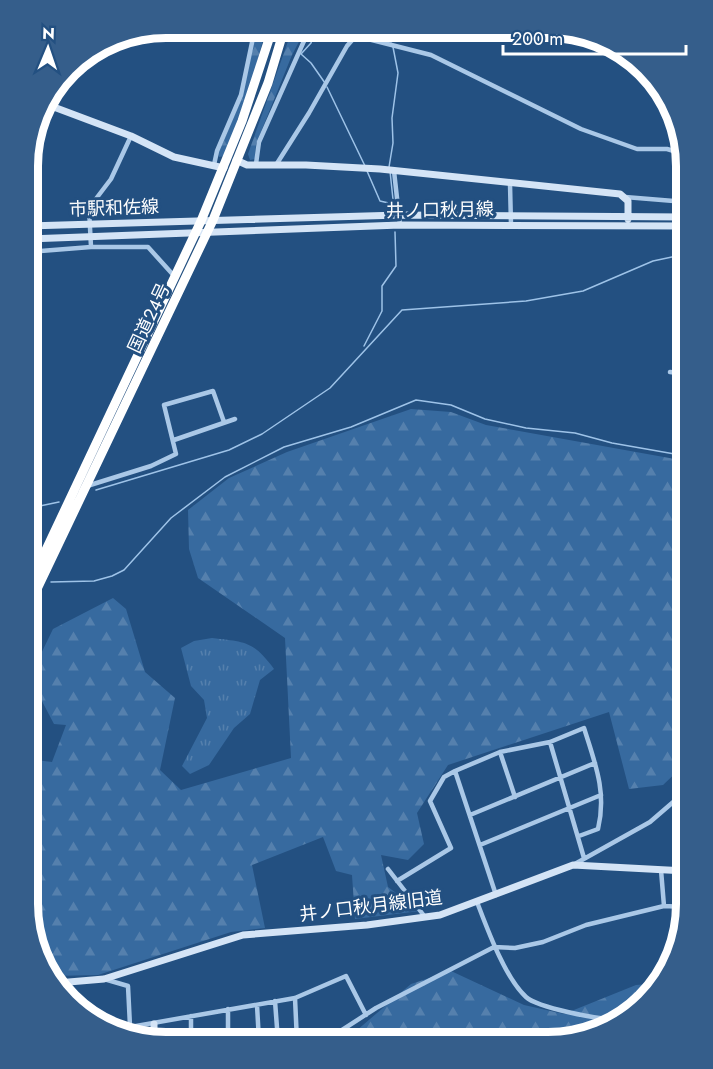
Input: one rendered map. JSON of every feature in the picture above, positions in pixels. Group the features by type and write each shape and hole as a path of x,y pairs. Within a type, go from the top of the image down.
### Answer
{"highway":[{"name":"国道24号","path":"38,566 201,221 219,166 269,38"},
{"name":"国道24号","path":"38,589 213,220 268,82 282,38"}],"street":[{"path":"52,106 131,136 174,157 196,164 219,166 217,151 241,95 253,38"},
{"path":"256,164 259,142 305,38"},
{"path":"276,165 354,38"},
{"path":"364,38 430,55 581,129 637,149 674,151"},
{"path":"91,247 89,208 111,179 131,136"},
{"path":"236,160 256,164 394,171 589,190 625,197 676,201"},
{"path":"394,171 400,225"},
{"path":"510,184 511,225"},
{"path":"625,197 628,201 628,225"},
{"name":"井ノ口秋月線","path":"201,221 400,215 676,217"},
{"name":"市駅和佐線","path":"38,226 201,221"},
{"name":"井ノ口秋月線","path":"195,234 400,225 676,225"},
{"name":"市駅和佐線","path":"38,239 195,234"},
{"path":"38,251 91,247 148,247 176,278"},
{"path":"670,372 676,373"},
{"path":"76,489 151,466 175,455 174,440 164,405 213,391 224,422"},
{"path":"174,440 235,419"},
{"path":"38,580 44,577"},
{"path":"398,881 451,848 430,801 444,777 500,752 550,742 584,728 595,763 603,807 598,829 579,836"},
{"path":"550,742 584,858"},
{"path":"500,752 515,797"},
{"path":"470,815 595,763"},
{"path":"455,771 496,895"},
{"path":"480,845 602,795"},
{"path":"573,865 650,822 675,800"},
{"name":"井ノ口秋月線旧道","path":"64,982 104,979 230,938 368,926 454,911 559,868 573,865 675,871"},
{"path":"388,869 425,917"},
{"path":"661,870 664,906"},
{"path":"477,902 494,947 526,997 539,1004 605,1018"},
{"path":"341,1031 462,962 494,947 515,948 543,942 586,925 664,906 675,907"},
{"path":"104,979 128,986 130,1026 154,1024 295,998 346,976 366,1015"},
{"path":"295,998 297,1031"},
{"path":"275,1002 277,1031"},
{"path":"257,1005 258,1031"},
{"path":"228,1010 228,1031"},
{"path":"191,1016 191,1031"},
{"path":"154,1024 154,1030"}],"green space":[{"path":"255,38 264,38 250,87 224,156 219,157 218,154 242,98"},
{"path":"289,38 301,38 256,144 255,159 250,160 248,154"},
{"path":"411,409 451,412 486,425 676,459 675,773 663,785 629,789 609,712 448,765 417,813 424,844 408,860 381,855 388,887 420,911 355,919 352,875 336,871 323,837 252,865 265,928 231,932 98,975 60,976 47,953 39,921 38,760 52,762 66,725 54,724 38,694 38,660 53,629 113,598 126,609 145,672 175,698 160,770 181,790 291,758 285,638 198,578 189,549 188,510 229,478 287,452"},
{"path":"212,638 248,644 260,653 274,669 260,680 250,714 234,728 209,765 190,774 182,766 207,718 204,700 191,686 181,648 194,641"},
{"path":"451,971 524,1005 564,1014 636,985 647,984 626,1005 612,1014 597,1022 573,1029 556,1031 356,1031 411,984"}],"waterway":[{"path":"312,38 301,54 311,63 325,83"},
{"path":"390,38 391,42"},
{"path":"389,167 398,73 393,47"},
{"path":"327,87 365,166"},
{"path":"367,171 380,201 393,204"},
{"path":"390,171 394,209"},
{"path":"364,346 382,311 382,286 396,266 395,232"},
{"path":"96,490 229,450 262,434 330,388 402,310 526,301 583,291 653,261 676,256"},
{"path":"51,582 94,581 112,576 124,570 171,518 225,477 284,447 351,427 416,400 451,405 485,419 526,428 575,433 612,443 676,454"},
{"path":"38,506 59,502"}]}
